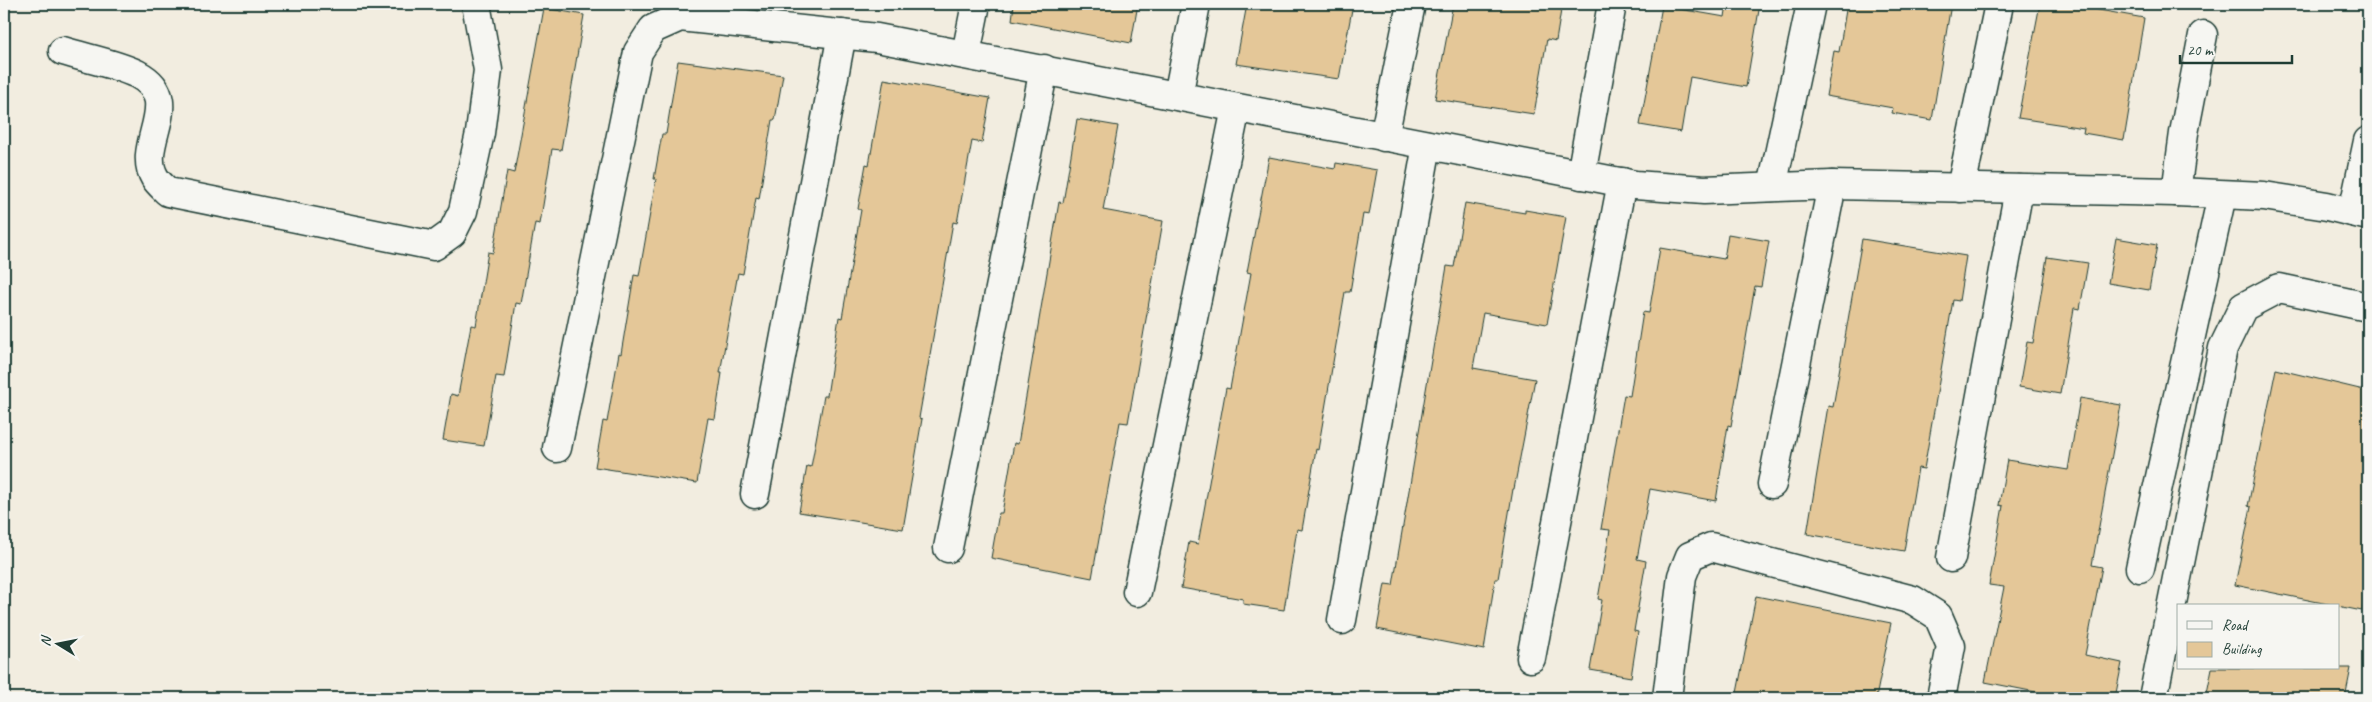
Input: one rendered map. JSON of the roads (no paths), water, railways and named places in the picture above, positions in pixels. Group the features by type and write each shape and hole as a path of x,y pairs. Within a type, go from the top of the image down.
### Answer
{"street":[{"path":"63,51 137,74 153,86 160,107 150,158 154,178 168,192 434,246 452,233 463,211 480,133 488,70 476,4"},
{"path":"966,54 976,4"},
{"path":"1178,96 1196,4"},
{"path":"1384,137 1411,4"},
{"path":"1580,175 1612,4"},
{"path":"1772,187 1811,4"},
{"path":"1961,188 1998,9"},
{"path":"557,448 638,52 653,29 680,17 877,38 1044,69 1580,175 1622,182 1704,190 1832,185 2176,192 2264,196 2361,214 2368,141"},
{"path":"756,494 842,34"},
{"path":"2176,192 2184,133 2203,35"},
{"path":"948,548 1044,69"},
{"path":"1137,592 1236,108"},
{"path":"1342,620 1427,145"},
{"path":"1531,658 1622,182"},
{"path":"1772,484 1832,185"},
{"path":"1951,558 2019,189"},
{"path":"2140,568 2222,195"},
{"path":"2153,698 2223,348 2243,307 2279,288 2368,307"},
{"path":"1667,698 1682,576 1690,556 1711,547 1913,600 1938,616 1951,646 1941,698"}]}
